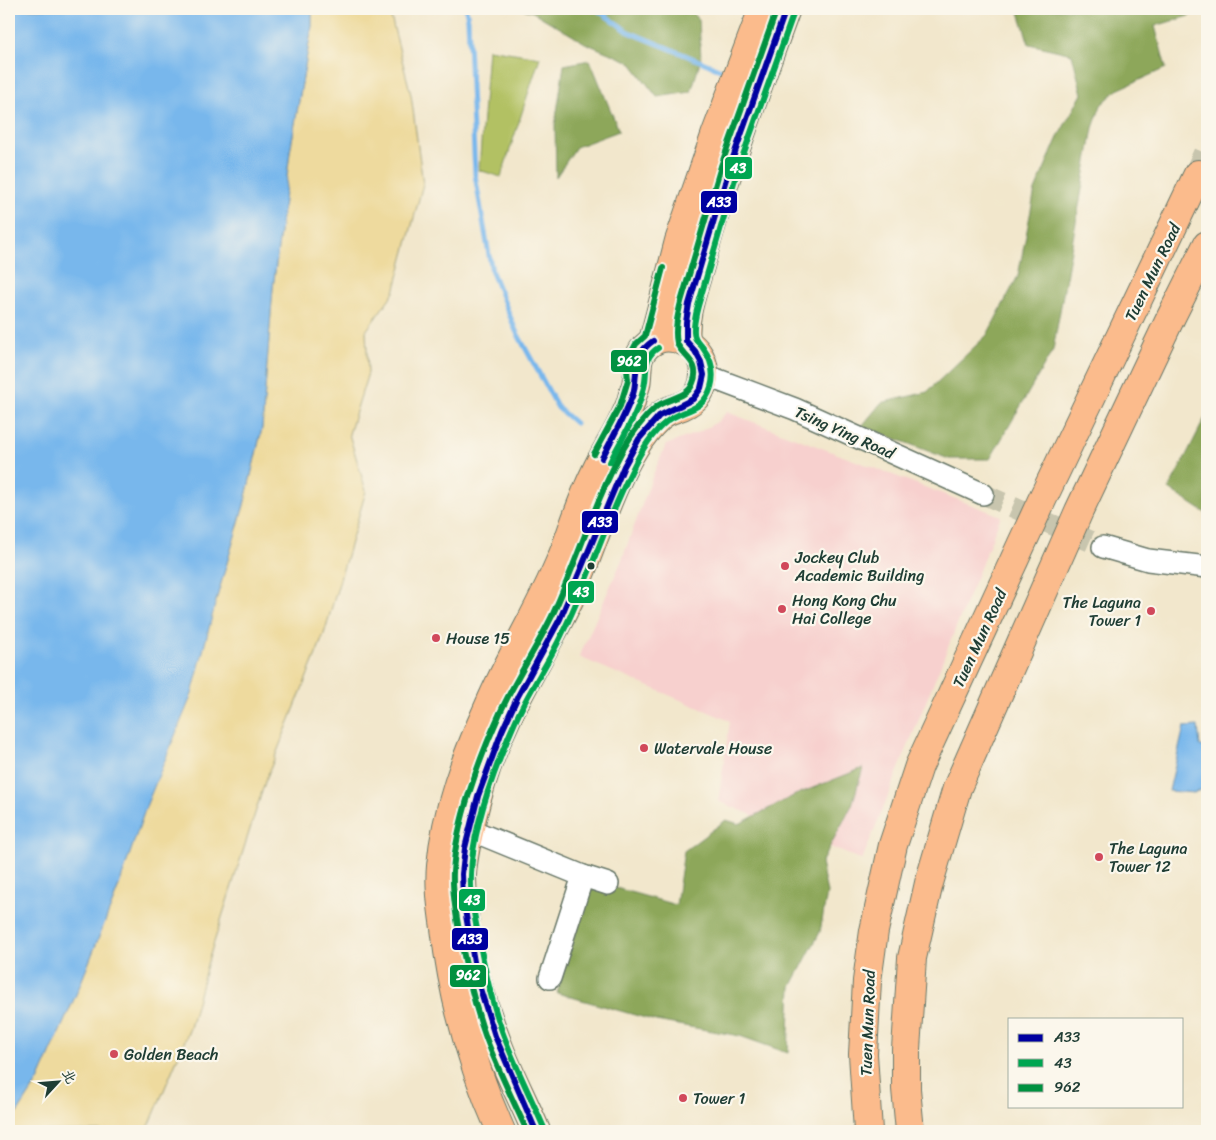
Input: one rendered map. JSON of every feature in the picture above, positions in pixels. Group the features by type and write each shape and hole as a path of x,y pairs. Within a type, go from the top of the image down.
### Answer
{"main road":[{"path":"653,341 679,242 716,133 764,9"},
{"path":"686,341 685,321 707,238 751,105 786,9"},
{"name":"Tuen Mun Road","path":"868,1131 864,1054 867,981 874,931 893,845 919,766 1046,492 1198,174"},
{"path":"910,1131 906,1089 906,1049 912,958 931,875 957,788 1079,511 1207,245"},
{"path":"501,1131 480,1081 456,999 448,957 441,900 440,872 459,826 476,800 507,717 571,596 624,466 643,435 660,416 668,409 688,403 697,396 702,387 705,375 699,355 686,341 675,338 653,341 643,349 638,357 636,370 637,381 642,392 658,406 668,409"},
{"path":"536,1131 500,1050 477,978 466,919 462,875 465,850 459,826 465,765 490,702 564,551 585,494 628,409 637,381"},
{"path":"477,978 477,1011 482,1035 489,1059 519,1131"}],"street":[{"name":"Tsing Ying Road","path":"705,375 820,420 983,494"},
{"path":"1103,548 1148,560 1207,567"},
{"path":"459,826 583,876 608,884"},
{"path":"550,978 583,876"}],"shaded area":[{"name":"Hong Kong Chu Hai College","path":"727,412 1001,516 862,860 718,801 730,721 579,657 621,562 654,472 666,445 699,432 717,422"}],"green space":[{"path":"523,9 689,9 699,19 701,59 691,92 657,97 630,62 585,43 533,12"},
{"path":"1018,9 1193,9 1192,15 1155,26 1166,68 1117,90 1101,105 1093,128 1053,350 990,459 949,459 862,426 881,403 927,392 987,335 1018,276 1035,190 1059,135 1082,94 1072,54 1029,44"},
{"path":"488,49 540,57 501,177 479,170"},
{"path":"590,60 619,131 576,147 556,177 555,125 564,65"},
{"path":"1207,414 1207,514 1169,489"},
{"path":"863,768 852,805 821,863 827,893 820,932 791,987 788,1053 740,1036 656,1021 557,993 588,890 616,888 676,905 684,851 726,820 739,824 795,795"}],"sand":[{"path":"312,9 389,9 411,95 423,184 394,292 366,331 368,373 349,434 366,491 324,634 265,782 208,961 190,1028 147,1131 9,1131 9,1126 38,1081 78,990 117,891 217,597 244,505 262,428 273,288 290,152 312,26"}],"water":[{"path":"9,9 312,9 312,26 290,152 273,288 262,428 244,505 217,597 192,694 147,804 117,891 78,990 38,1081 9,1126"},
{"path":"1198,726 1200,746 1207,747 1207,787 1194,793 1169,791 1184,727"}],"waterway":[{"path":"466,9 475,175 492,272 516,331 558,408 575,423"},
{"path":"596,9 629,32 724,71"}],"tunnel":[{"path":"1198,174 1207,154"},
{"path":"983,494 1103,547"}],"transit line":[{"name":"962","path":"527,1131 486,1038 468,975 453,888 455,853 459,833 470,791 492,731 512,689 552,616 594,512 622,451 637,427 656,407 687,392 693,383 695,370 690,360 679,348 676,338 676,327 681,302 721,166 777,9"},
{"name":"A33","path":"536,1131 495,1036 477,979 463,898 462,874 465,848 478,796 502,731 518,696 560,619 624,466 639,439 659,416 693,399 701,388 704,375 701,362 695,351 686,341 686,322 689,304 729,169 786,9"},
{"name":"43","path":"544,1128 498,1019 488,983 475,920 471,875 472,857 480,817 493,777 520,711 572,614 613,510 635,464 655,432 672,418 698,406 711,387 713,377 710,361 694,334 696,313 737,172 794,12"},
{"name":"962","path":"594,454 620,406 628,380 627,370 630,355 636,344 645,336 663,268"},
{"name":"A33","path":"602,458 633,394 640,355 645,347 653,341"},
{"name":"43","path":"610,462 638,407 644,387 646,366 650,356 658,348"}],"place":[{"name":"Jockey Club Academic Building","path":"785,566"},
{"name":"Hong Kong Chu Hai College","path":"782,609"},
{"name":"The Laguna Tower 1","path":"1151,611"},
{"name":"House 15","path":"436,638"},
{"name":"Watervale House","path":"644,748"},
{"name":"The Laguna Tower 12","path":"1099,857"},
{"name":"Golden Beach","path":"114,1054"},
{"name":"Tower 1","path":"683,1098"}]}
